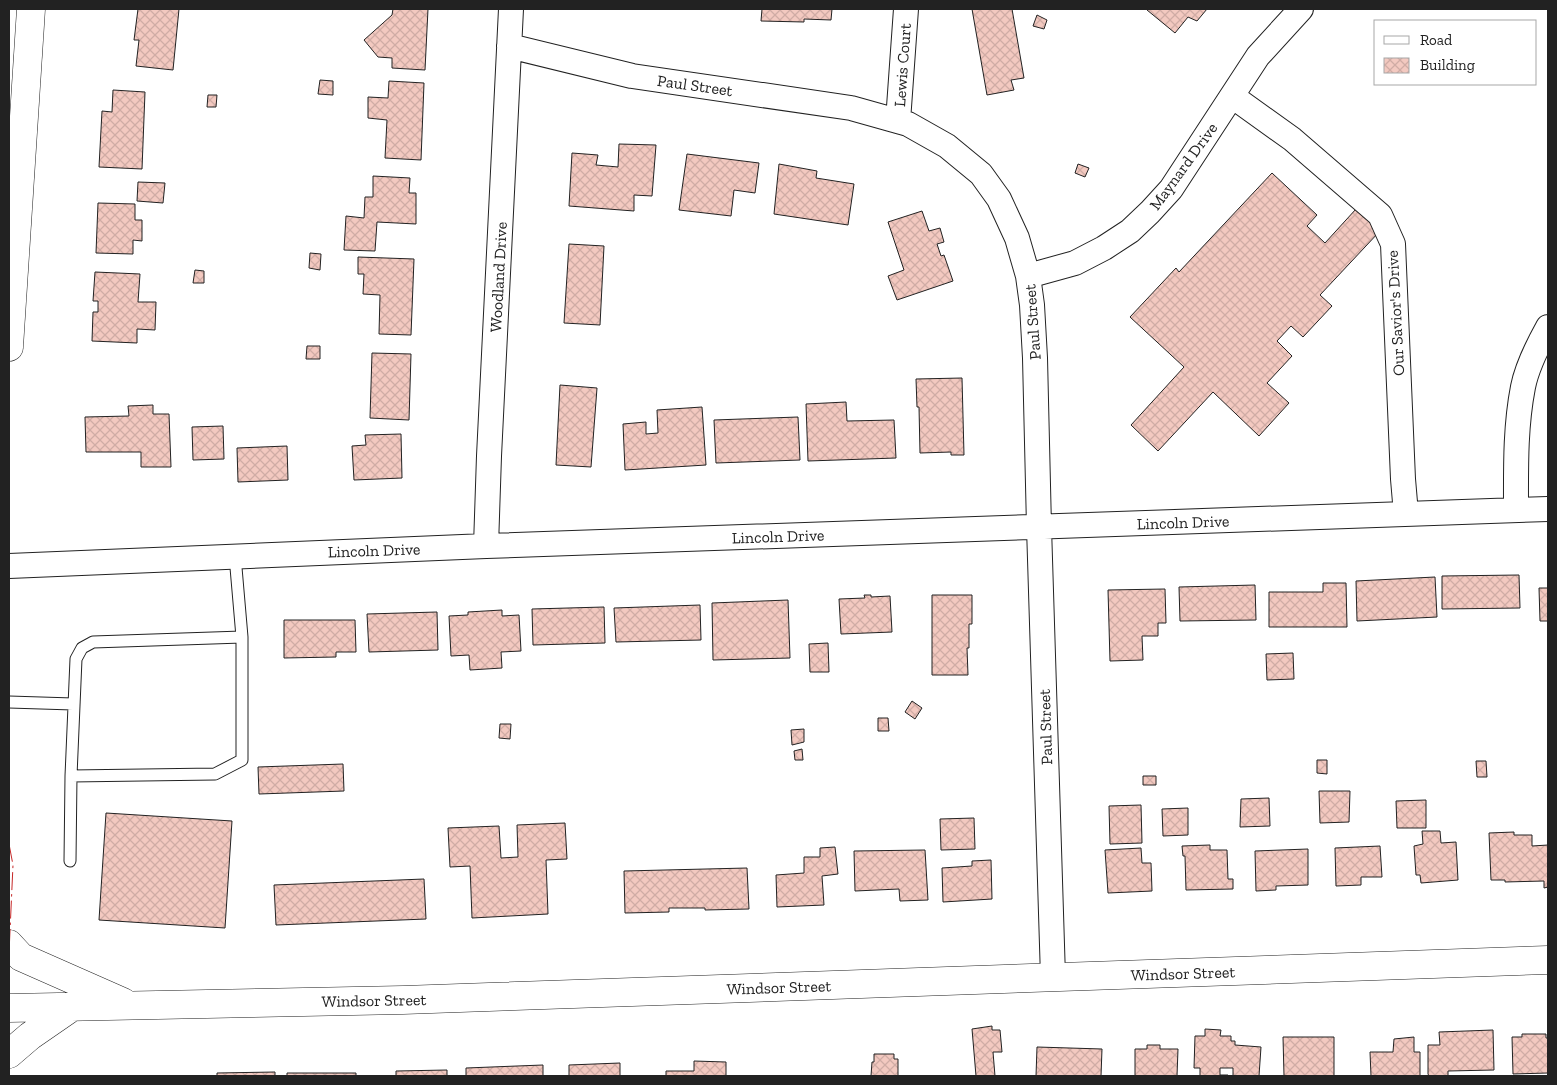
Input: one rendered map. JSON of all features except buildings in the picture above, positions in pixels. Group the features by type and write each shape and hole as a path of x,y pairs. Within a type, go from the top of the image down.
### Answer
{"main road":[{"path":"9,348 30,9"},
{"path":"9,944 21,957 131,1006"},
{"name":"Windsor Street","path":"9,1008 413,999 1548,960"},
{"path":"9,1054 30,1036 72,1007"}],"street":[{"name":"Woodland Drive","path":"486,546 489,446 511,9"},
{"name":"Lewis Court","path":"898,121 906,9"},
{"name":"Maynard Drive","path":"1028,276 1075,264 1130,231 1150,212 1171,189 1258,56 1301,9"},
{"name":"Paul Street","path":"509,46 632,76 851,108 908,124 947,146 981,174 999,199 1017,238 1028,276 1032,304 1053,977"},
{"name":"Our Savior's Drive","path":"1232,96 1292,138 1380,216 1392,244 1406,514"},
{"path":"1516,510 1516,443 1523,386 1537,347 1548,328"},
{"name":"Lincoln Drive","path":"9,566 486,546 1548,509"}],"lane":[{"path":"71,776 215,774 242,760 242,637 236,556"},
{"path":"70,861 73,704 76,659 82,648 93,642 242,637"},
{"path":"9,702 73,704"}],"power":[{"path":"9,844 13,865 9,953"}]}
